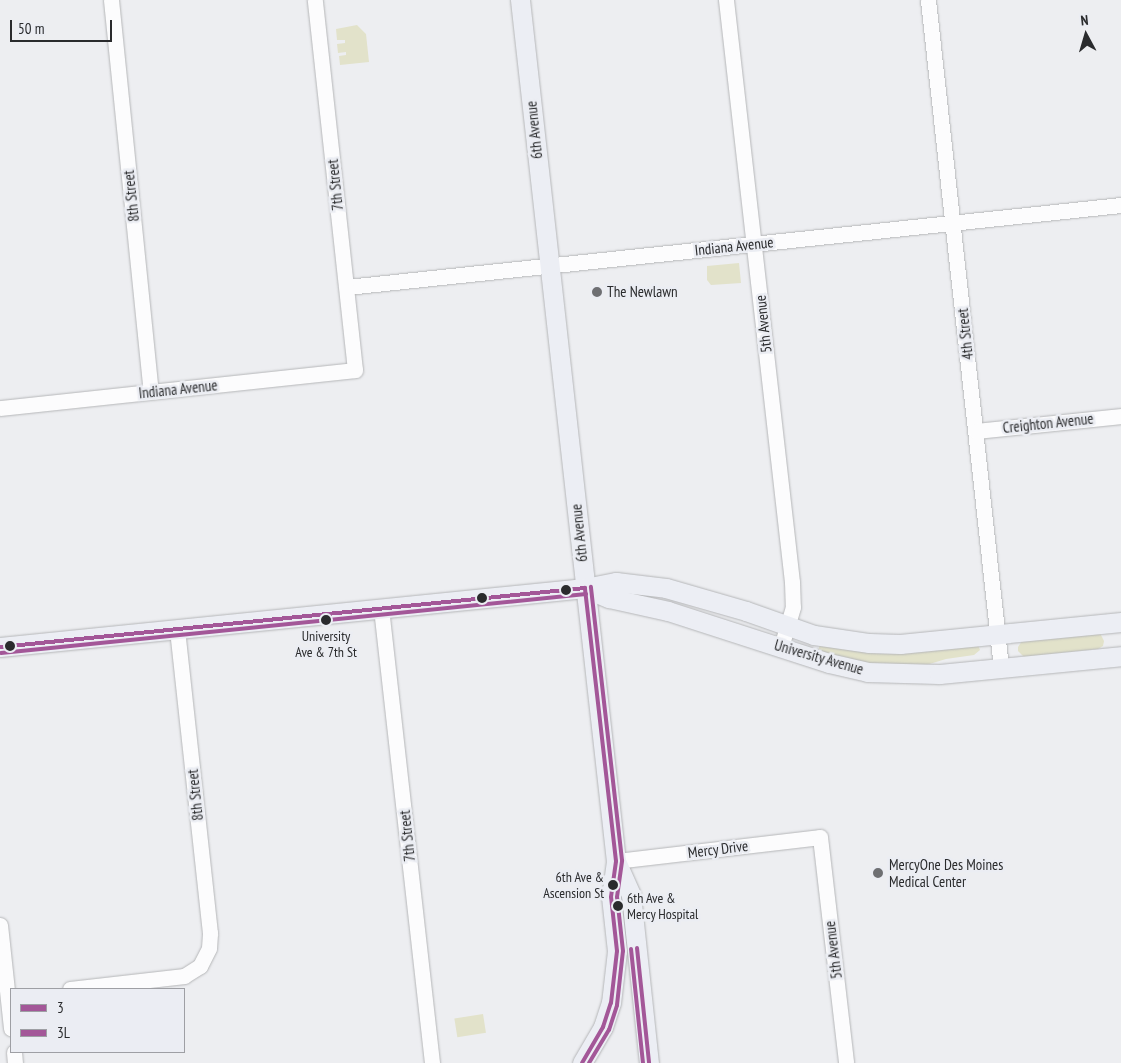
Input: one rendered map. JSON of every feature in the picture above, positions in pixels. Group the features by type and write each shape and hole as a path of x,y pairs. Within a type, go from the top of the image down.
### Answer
{"main road":[{"name":"6th Avenue","path":"520,0 616,861 631,895 649,1063"},
{"name":"University Avenue","path":"0,646 585,588 616,582 649,585 746,611 788,627 834,639 869,643 900,644 1121,622"},
{"name":"University Avenue","path":"585,588 609,598 668,611 848,668 890,674 938,674 1121,656"},
{"path":"582,1063 603,1027 611,1003 617,951 611,897 616,861"}],"street":[{"name":"8th Street","path":"111,0 151,391"},
{"name":"7th Street","path":"315,0 355,370"},
{"name":"5th Avenue","path":"726,0 792,582 792,606 788,627 781,647"},
{"name":"4th Street","path":"928,0 1001,668"},
{"name":"Indiana Avenue","path":"346,286 1121,205"},
{"name":"Indiana Avenue","path":"0,408 355,370"},
{"name":"Creighton Avenue","path":"976,430 1121,416"},
{"name":"7th Street","path":"381,608 432,1063"},
{"name":"8th Street","path":"79,988 178,977 194,970 204,960 209,948 210,933 177,628"},
{"name":"5th Avenue","path":"820,837 846,1063"},
{"name":"Mercy Drive","path":"616,861 820,837"},
{"path":"0,924 10,996"}],"green space":[{"path":"357,25 366,34 369,62 340,65 339,56 346,55 346,52 338,53 337,44 345,43 345,40 337,40 336,29"},
{"path":"739,263 741,283 711,285 707,280 707,266"},
{"path":"1100,633 1104,641 1103,646 1098,649 1024,657 1018,651 1022,641"},
{"path":"820,644 978,645 980,650 974,655 946,659 926,665 864,663 818,651"},
{"path":"483,1014 486,1033 457,1037 454,1019"}],"transit line":[{"name":"3L","path":"589,1063 609,1030 617,1005 623,951 617,897 622,860 591,587"},
{"name":"3","path":"0,647 585,588"},
{"name":"3","path":"582,1063 603,1027 611,1003 617,951 611,897 616,861 585,588"},
{"name":"3L","path":"1,653 586,594"},
{"name":"3","path":"637,948 649,1063"},
{"name":"3L","path":"631,949 643,1063"}],"place":[{"name":"The Newlawn","path":"597,292"},
{"name":"University Ave & 7th St","path":"326,620"},
{"name":"MercyOne Des Moines Medical Center","path":"878,873"},
{"name":"6th Ave & Ascension St","path":"613,885"},
{"name":"6th Ave & Mercy Hospital","path":"618,906"}]}
